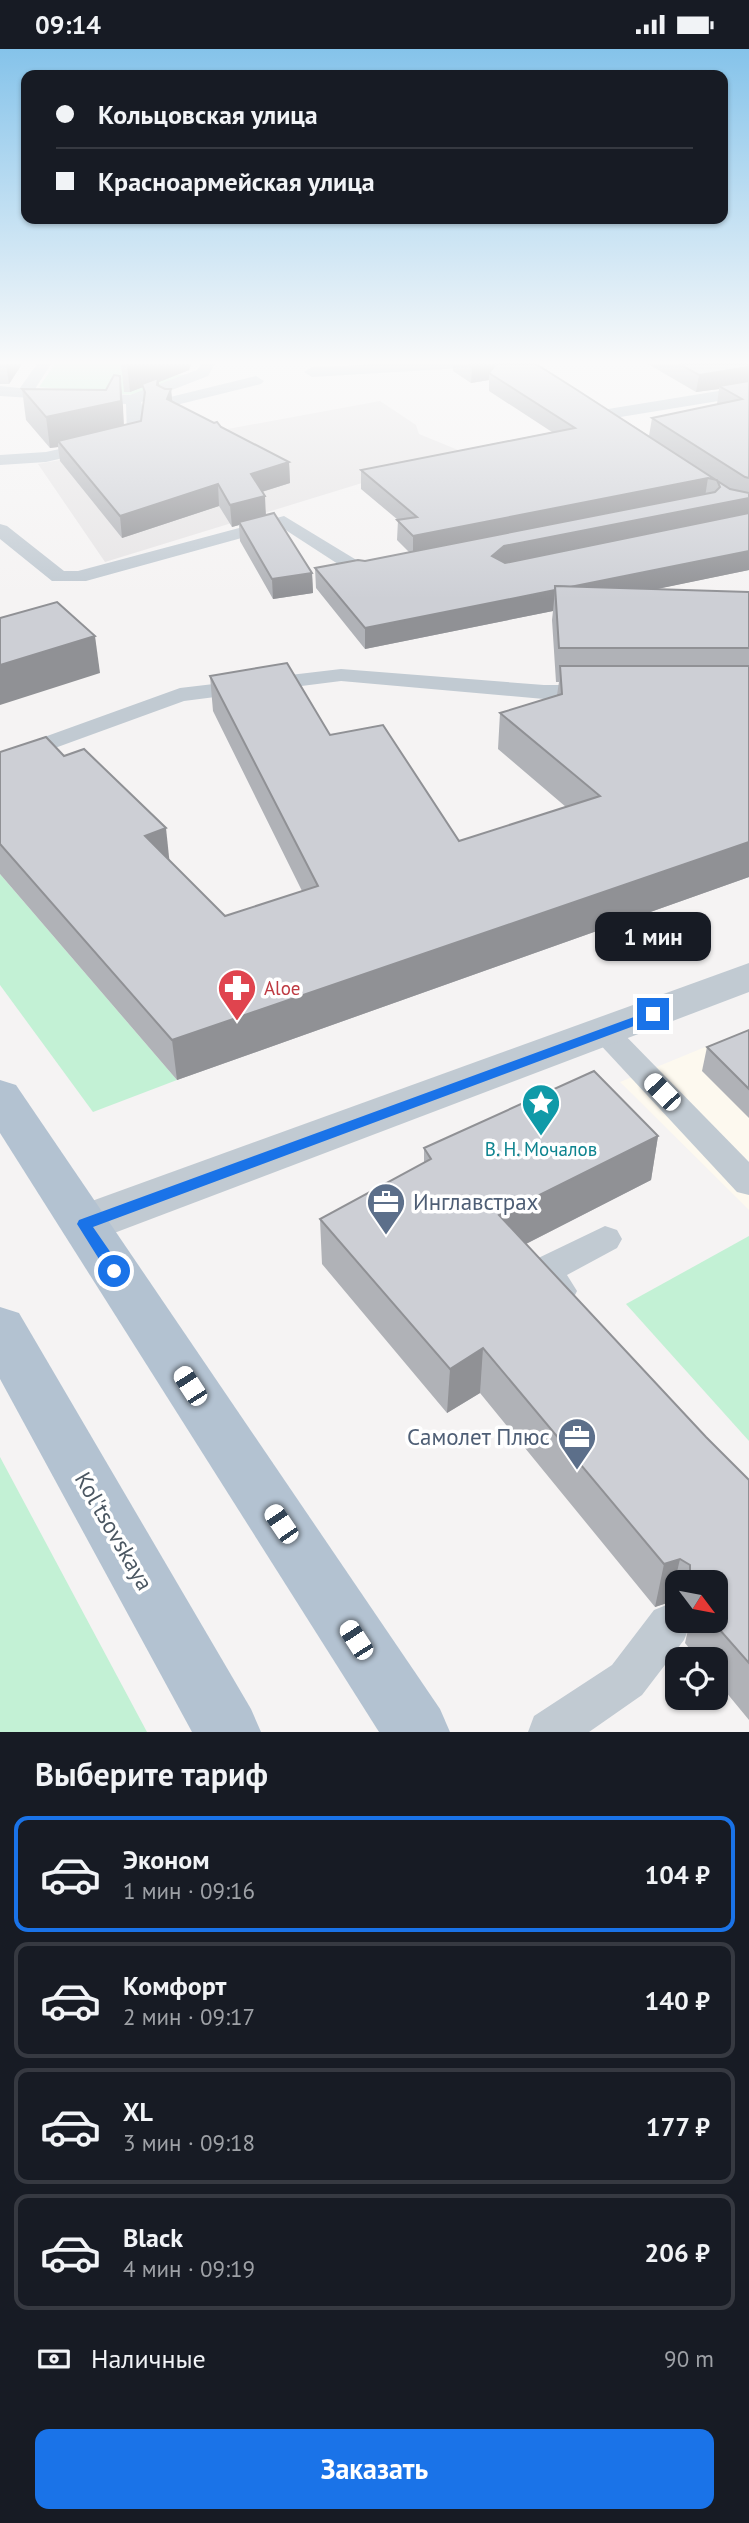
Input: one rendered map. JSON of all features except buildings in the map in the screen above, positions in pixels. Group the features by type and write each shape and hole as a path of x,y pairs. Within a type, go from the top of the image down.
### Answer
{"main road":[{"path":"0,1096 417,1732"},
{"name":"Kol'tsovskaya","path":"0,1329 228,1732"}],"street":[{"path":"84,1224 605,1033 749,977"}],"lane":[{"path":"0,460 46,457 110,443"},
{"path":"0,530 59,577 79,577 284,521 365,573 392,568"},
{"path":"0,761 180,695 341,675 544,692 612,692"},
{"path":"605,1033 749,1182"},
{"path":"580,1311 542,1272 605,1239"},
{"path":"550,1732 626,1680 665,1630"}],"shaded area":[{"path":"154,443 440,443 463,452 105,562 38,464"},
{"path":"749,1029 749,1210 620,1082"}],"green space":[{"path":"0,874 177,1080 93,1112 0,985"},
{"path":"749,1236 749,1441 626,1304"},
{"path":"0,1457 147,1732 0,1732"}],"place":[{"name":"Aloe","path":"237,1022"},
{"name":"В. Н. Мочалов","path":"541,1137"},
{"name":"Инглавстрах","path":"386,1236"},
{"name":"Самолет Плюс","path":"577,1471"}],"route":[{"path":"114,1271 84,1224 653,1014"}]}
